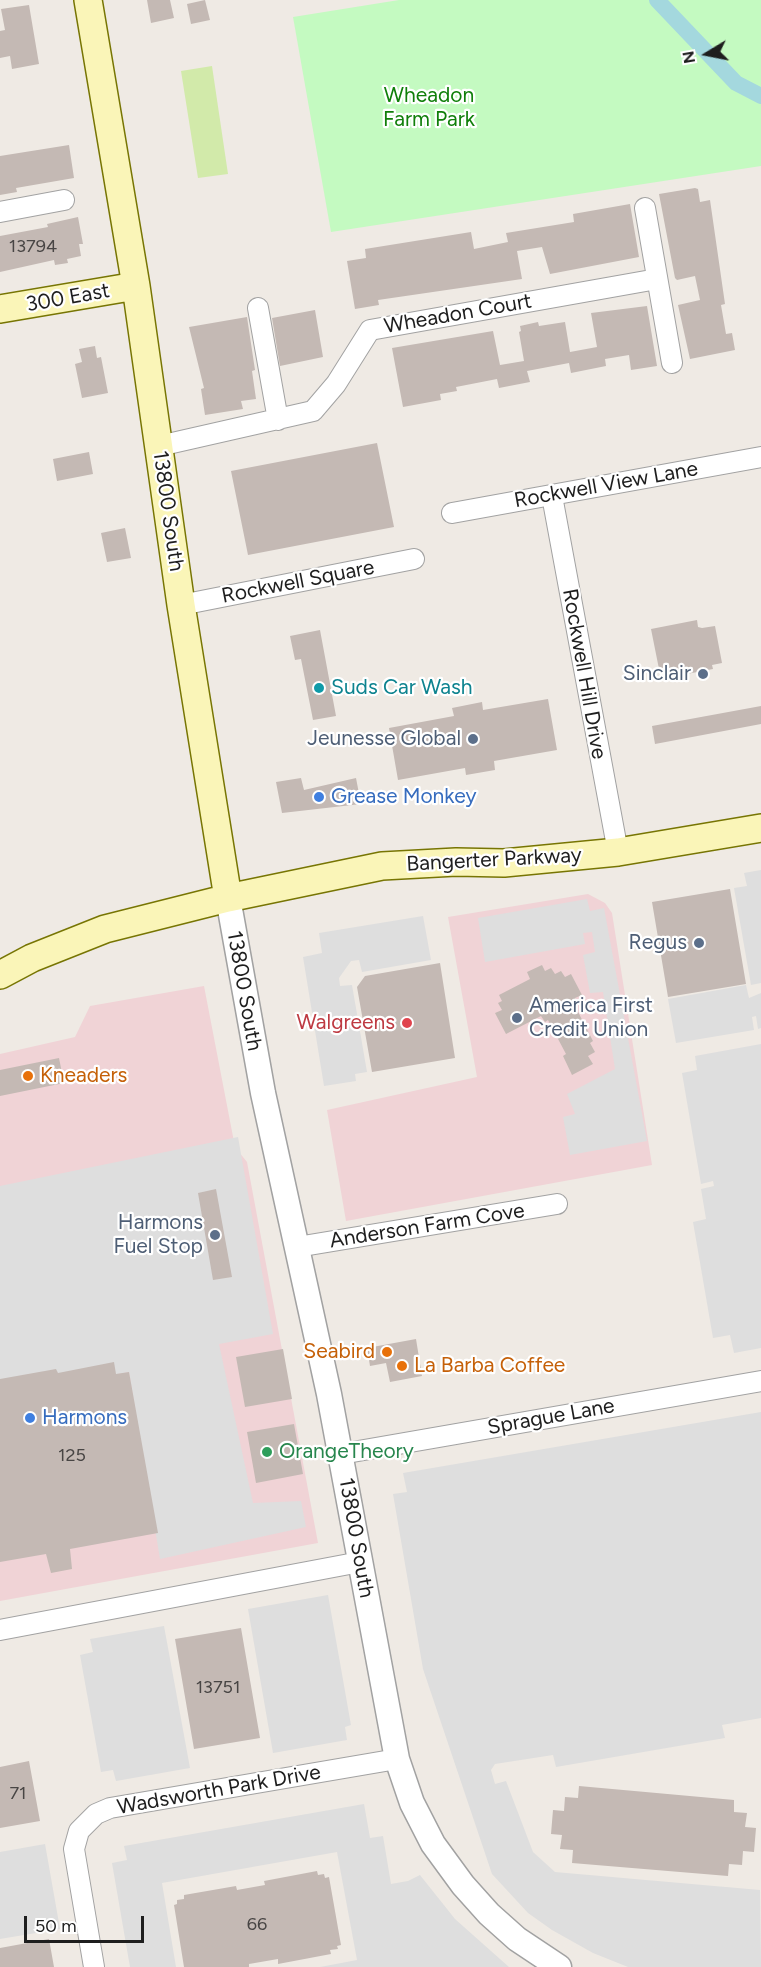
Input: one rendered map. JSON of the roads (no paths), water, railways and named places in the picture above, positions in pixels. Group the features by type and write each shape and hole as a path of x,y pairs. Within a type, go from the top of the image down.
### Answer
{"main road":[{"name":"13800 South","path":"88,0 136,286 181,605 228,898"},
{"name":"300 East","path":"0,309 136,286"},
{"name":"Bangerter Parkway","path":"0,975 32,958 105,929 228,898 382,867 456,862 504,863 618,852 761,828"}],"street":[{"path":"0,212 64,200"},
{"path":"645,208 672,363"},
{"name":"Wheadon Court","path":"159,446 313,411 336,384 370,330 657,279"},
{"path":"258,308 278,420"},
{"name":"Rockwell View Lane","path":"452,513 761,457"},
{"name":"Rockwell Hill Drive","path":"552,496 618,852"},
{"name":"Rockwell Square","path":"181,605 414,560"},
{"name":"13800 South","path":"228,898 263,1093 341,1454 397,1759 412,1803 433,1844 463,1885 489,1914 517,1939 559,1967"},
{"name":"Anderson Farm Cove","path":"297,1247 557,1204"},
{"name":"Sprague Lane","path":"341,1454 761,1381"},
{"path":"0,1630 360,1563"},
{"name":"Wadsworth Park Drive","path":"94,1967 74,1849 79,1831 96,1814 110,1808 397,1759"}],"waterway":[{"path":"657,0 736,83 761,96"}],"place":[{"name":"Sinclair","path":"703,674"},
{"name":"Suds Car Wash","path":"319,688"},
{"name":"Jeunesse Global","path":"473,739"},
{"name":"Grease Monkey","path":"319,797"},
{"name":"Regus","path":"699,943"},
{"name":"America First Credit Union","path":"517,1018"},
{"name":"Walgreens","path":"407,1023"},
{"name":"Kneaders","path":"28,1076"},
{"name":"Harmons Fuel Stop","path":"215,1235"},
{"name":"Seabird","path":"387,1352"},
{"name":"La Barba Coffee","path":"402,1366"},
{"name":"Harmons","path":"30,1418"},
{"name":"OrangeTheory","path":"267,1452"}],"park label":[{"name":"Wheadon Farm Park","path":"429,108"}]}
